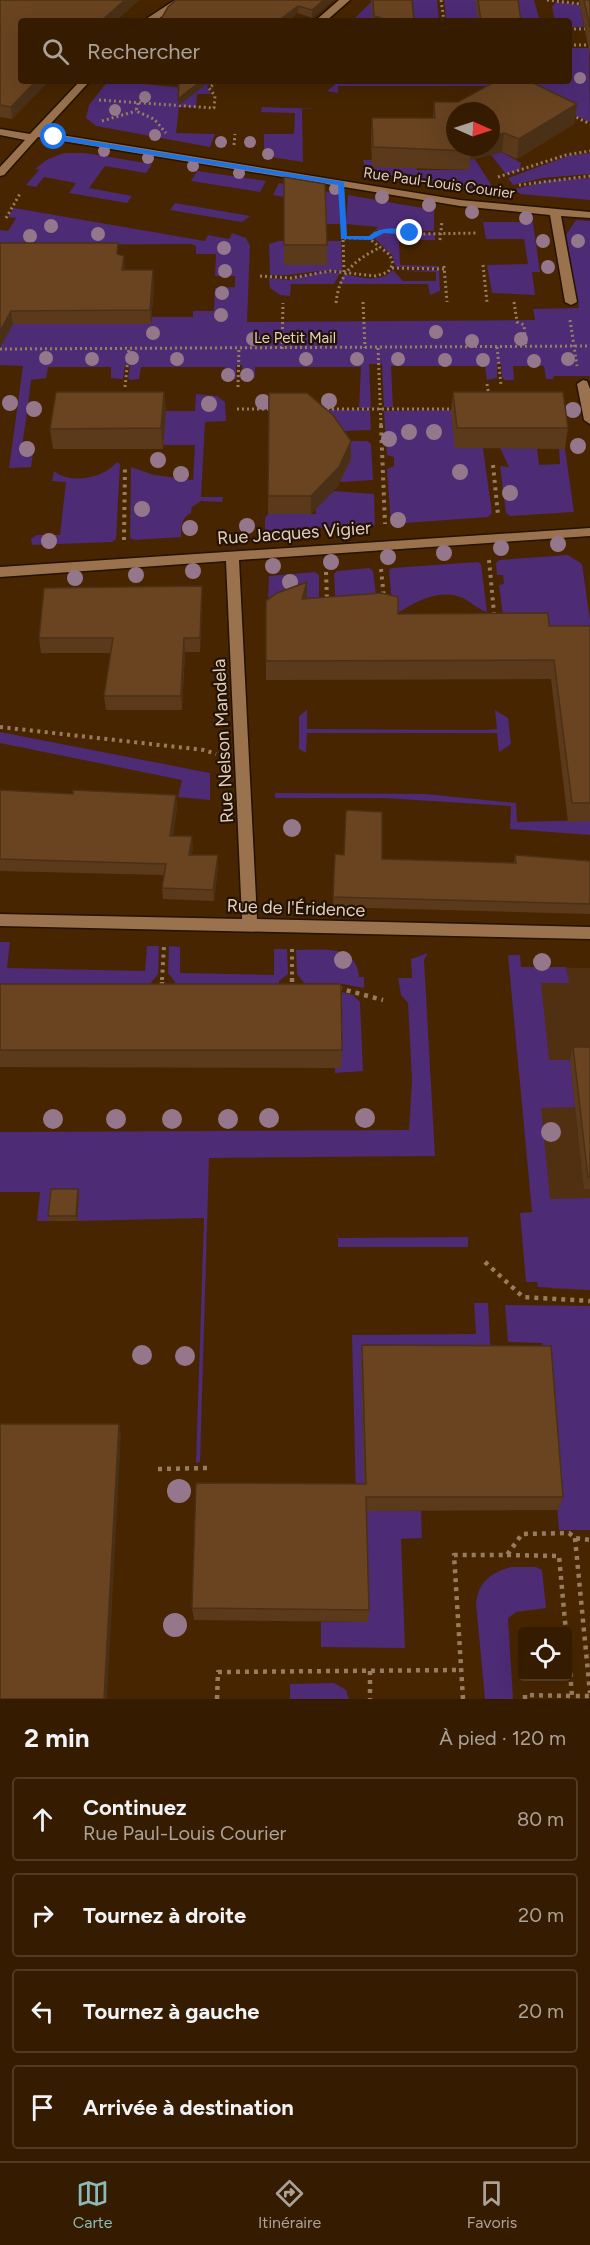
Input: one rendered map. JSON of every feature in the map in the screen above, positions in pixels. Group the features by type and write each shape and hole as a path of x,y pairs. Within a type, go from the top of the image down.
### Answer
{"street":[{"path":"153,18 181,0"},
{"path":"324,18 345,0"},
{"path":"0,173 82,84"},
{"name":"Rue Paul-Louis Courier","path":"0,132 460,203 590,215"},
{"path":"555,213 570,307"},
{"path":"581,379 590,420"},
{"name":"Rue Jacques Vigier","path":"0,572 590,532"},
{"name":"Rue Nelson Mandela","path":"232,555 250,926"},
{"name":"Rue de l'Éridence","path":"0,920 590,933"}],"path":[{"path":"441,0 444,18"},
{"path":"547,0 590,5"},
{"path":"572,29 585,29"},
{"path":"572,45 588,45"},
{"path":"72,94 114,102 214,108 214,96 209,88 214,84"},
{"path":"570,114 590,124"},
{"path":"498,177 521,172 561,156 590,151"},
{"path":"515,186 549,179 590,176"},
{"path":"342,184 344,272"},
{"path":"6,218 21,192"},
{"path":"371,238 376,232 393,230 410,233 478,233"},
{"path":"344,238 371,238 390,255 392,268"},
{"path":"336,303 337,286 344,272 361,257 380,247"},
{"path":"483,265 487,302"},
{"path":"260,276 291,278 318,271 376,276 392,268 444,267 447,302"},
{"path":"363,302 365,348"},
{"path":"514,302 517,322 524,325 526,346"},
{"path":"282,349 283,303"},
{"path":"570,307 574,346 581,379"},
{"name":"Le Petit Mail","path":"0,349 590,346"},
{"path":"497,347 501,385"},
{"path":"125,387 129,348"},
{"path":"238,387 239,348"},
{"path":"378,348 386,527"},
{"path":"487,384 489,401"},
{"path":"237,409 282,409"},
{"path":"315,409 457,409"},
{"path":"493,465 499,520"},
{"path":"124,538 125,466"},
{"path":"489,563 494,613"},
{"path":"381,571 384,603"},
{"path":"326,574 327,602"},
{"path":"0,727 204,750 243,762"},
{"path":"162,991 164,946"},
{"path":"292,950 292,994"},
{"path":"292,986 304,987"},
{"path":"327,987 354,990 383,1000"},
{"path":"485,1262 523,1298 590,1301"},
{"path":"158,1469 207,1468"},
{"path":"507,1555 522,1534 569,1533 575,1538 590,1539"},
{"path":"525,1699 525,1695 590,1695 575,1538"},
{"path":"463,1699 454,1555 559,1556 566,1627"},
{"path":"217,1699 218,1672 461,1670"},
{"path":"370,1671 370,1699"},
{"path":"570,1681 572,1696"}],"shaded area":[{"path":"373,0 437,0 439,18 355,18"},
{"path":"444,0 534,0 539,18 446,18"},
{"path":"556,2 580,5 584,27 572,27 572,18 554,18 552,7"},
{"path":"572,48 589,48 590,122 529,94 500,86 338,86 338,93 327,91 336,84 572,84"},
{"path":"106,84 187,88 190,84 210,84 207,86 211,94 197,94 196,107 179,107 176,133 215,134 210,147 96,126 86,118 89,105"},
{"path":"262,107 320,109 302,109 303,162 264,156 264,134 294,134 295,113 261,112"},
{"path":"64,153 85,153 152,164 146,173 105,166 89,188 132,196 127,203 69,193 76,183 44,177 36,187 26,185 39,170 35,169 48,159"},
{"path":"500,153 521,163 520,170 506,174 492,156 500,156"},
{"path":"590,153 590,174 543,178 513,185 508,178 568,156"},
{"path":"474,158 496,192 366,172 363,160 372,160 372,164 416,167 417,170 469,170 468,159"},
{"path":"197,171 266,181 260,192 191,181"},
{"path":"590,178 590,200 520,194 515,189 547,181"},
{"path":"279,183 339,194 340,224 326,224 325,204 273,195"},
{"path":"348,195 434,210 434,231 375,230 378,227 346,224"},
{"path":"175,203 250,216 242,222 170,210"},
{"path":"14,208 205,241 208,235 229,239 232,233 246,238 250,246 247,322 535,320 533,309 579,308 566,235 576,220 590,221 590,376 554,376 553,379 546,379 544,366 513,366 514,380 505,380 502,377 501,364 497,363 497,378 487,380 485,366 391,366 393,407 384,407 382,364 369,364 371,408 359,408 361,367 255,367 255,378 243,380 242,365 236,365 236,379 227,380 225,367 141,367 139,379 131,380 128,379 130,365 125,365 123,379 111,378 111,367 48,367 46,378 31,380 28,406 41,407 40,412 27,413 22,446 34,446 31,467 9,468 23,366 0,365 0,324 151,323 152,317 193,317 193,311 214,311 215,288 235,287 235,276 215,276 216,254 196,254 196,246 191,244 0,245 0,230 8,231 16,218 8,217"},
{"path":"483,222 533,222 540,272 532,272 535,295 492,293 487,265 528,264 524,239 486,239"},
{"path":"386,232 435,234 435,240 399,240 400,265 439,266 439,268 396,267 392,255 375,239 378,234"},
{"path":"279,241 341,241 342,271 270,275 269,244"},
{"path":"393,270 403,281 436,281 436,272 401,271 439,270 440,291 430,295 428,284 339,284 344,274 376,278"},
{"path":"321,272 340,273 334,284 291,284 290,296 280,295 270,288 269,278 290,280"},
{"path":"196,394 217,396 225,402 226,421 205,422 201,497 223,497 222,502 201,501 192,507 191,513 182,523 181,537 134,540 130,538 131,467 154,475 193,480 195,445 163,445 165,411 195,411"},
{"path":"313,410 370,410 371,430 314,432 336,427 335,417 313,417"},
{"path":"452,410 483,448 492,513 488,517 391,524 387,469 394,466 394,457 387,455 384,411"},
{"path":"338,441 367,441 371,444 373,480 341,482"},
{"path":"500,448 537,448 539,465 560,464 559,449 565,449 574,512 510,516 506,513 500,466 509,467"},
{"path":"117,462 120,464 116,539 112,542 32,545 31,539 37,535 60,535 66,482 52,481 54,471 69,478 87,478 104,472"},
{"path":"334,491 374,494 375,525 265,531 265,518 268,514 316,514 315,494 331,494"},
{"path":"568,555 582,564 590,620 590,645 503,616 499,585 504,584 503,575 497,575 496,563 499,560"},
{"path":"478,562 481,564 487,612 463,598 444,594 425,598 393,616 389,570 392,568"},
{"path":"369,568 373,571 378,611 336,610 334,574 337,571"},
{"path":"315,572 319,575 319,601 267,625 269,576"},
{"path":"307,710 307,729 484,730 497,729 495,710 508,718 511,744 499,752 497,733 307,733 306,753 299,749 299,716"},
{"path":"0,732 210,773 210,800 178,797 182,780 0,743"},
{"path":"275,793 426,794 516,803 517,822 590,820 590,835 510,829 511,806 384,798 275,798"},
{"path":"0,942 10,942 7,968 145,971 147,946 159,946 158,974 150,984 0,1002"},
{"path":"169,946 180,947 180,973 274,975 274,949 287,949 288,974 279,981 279,991 174,1002 175,982 168,973"},
{"path":"296,950 327,950 345,954 357,966 359,977 364,977 364,988 343,984 304,983 297,974"},
{"path":"428,953 424,960 435,1156 209,1158 200,1462 196,1463 204,1218 77,1221 79,1194 49,1221 37,1221 40,1192 0,1192 0,1132 409,1130 412,1080 408,1003 401,995 398,978 412,978 411,959"},
{"path":"508,955 520,955 521,967 566,967 569,983 541,983 549,1060 570,1060 575,1107 541,1108 550,1199 590,1198 590,1290 538,1287 537,1282 526,1282 520,1213 532,1212"},
{"path":"521,967 590,968 590,1290 552,1289"},
{"path":"338,991 353,995 360,1002 363,1071 335,1073 335,1068 341,1068"},
{"path":"468,1237 468,1247 338,1247 338,1238"},
{"path":"474,1303 488,1303 491,1361 365,1499 356,1498 352,1335 476,1334"},
{"path":"505,1305 590,1306 590,1530 559,1530 546,1362 543,1362 542,1343 508,1342"},
{"path":"365,1511 421,1511 422,1538 401,1539 405,1648 321,1647 321,1622 368,1622"},
{"path":"511,1567 536,1567 542,1570 546,1608 516,1612 508,1618 513,1699 485,1699 476,1603 480,1589 487,1579"},
{"path":"334,1683 346,1690 349,1699 290,1699 290,1684"}],"building":[{"path":"0,0 125,0 104,18 18,18 18,84 33,84 11,107 0,105"},
{"path":"176,0 324,0 312,10 298,6 282,18 162,18 168,7"},
{"path":"373,0 412,0 414,18 374,16"},
{"path":"478,0 518,0 521,18 481,18"},
{"path":"584,0 590,0 590,27"},
{"path":"179,84 197,84 178,99"},
{"path":"491,84 535,84 577,104 519,139 504,133 500,134 500,102 458,102"},
{"path":"434,102 446,102 446,150 373,147 372,118 435,118"},
{"path":"284,177 325,184 327,245 284,245"},
{"path":"0,243 118,243 117,254 124,256 122,270 153,270 150,310 11,311 0,331"},
{"path":"56,392 164,392 161,428 50,429"},
{"path":"453,392 563,392 568,428 457,428"},
{"path":"269,393 307,393 333,415 351,441 339,467 311,496 268,496"},
{"path":"307,582 302,599 382,593 398,597 398,614 548,613 549,626 590,626 590,803 572,803 554,660 266,661 266,601 277,593"},
{"path":"202,586 200,638 184,638 181,696 104,696 113,638 39,638 44,588"},
{"path":"0,790 73,794 73,790 176,795 170,836 192,836 189,855 218,855 213,890 162,888 166,864 0,859"},
{"path":"346,810 382,812 382,859 516,863 515,855 590,861 590,904 333,897 335,854 344,855"},
{"path":"0,984 341,984 342,1050 0,1050"},
{"path":"573,1047 590,1047 590,1177 588,1177"},
{"path":"51,1189 78,1189 76,1216 48,1216"},
{"path":"362,1345 551,1346 563,1497 366,1497 369,1610 192,1608 196,1483 366,1484"},
{"path":"0,1424 119,1424 104,1699 0,1699"}],"route":[{"path":"54,137 342,184 344,238 371,238 376,232 393,230 410,233"}]}
